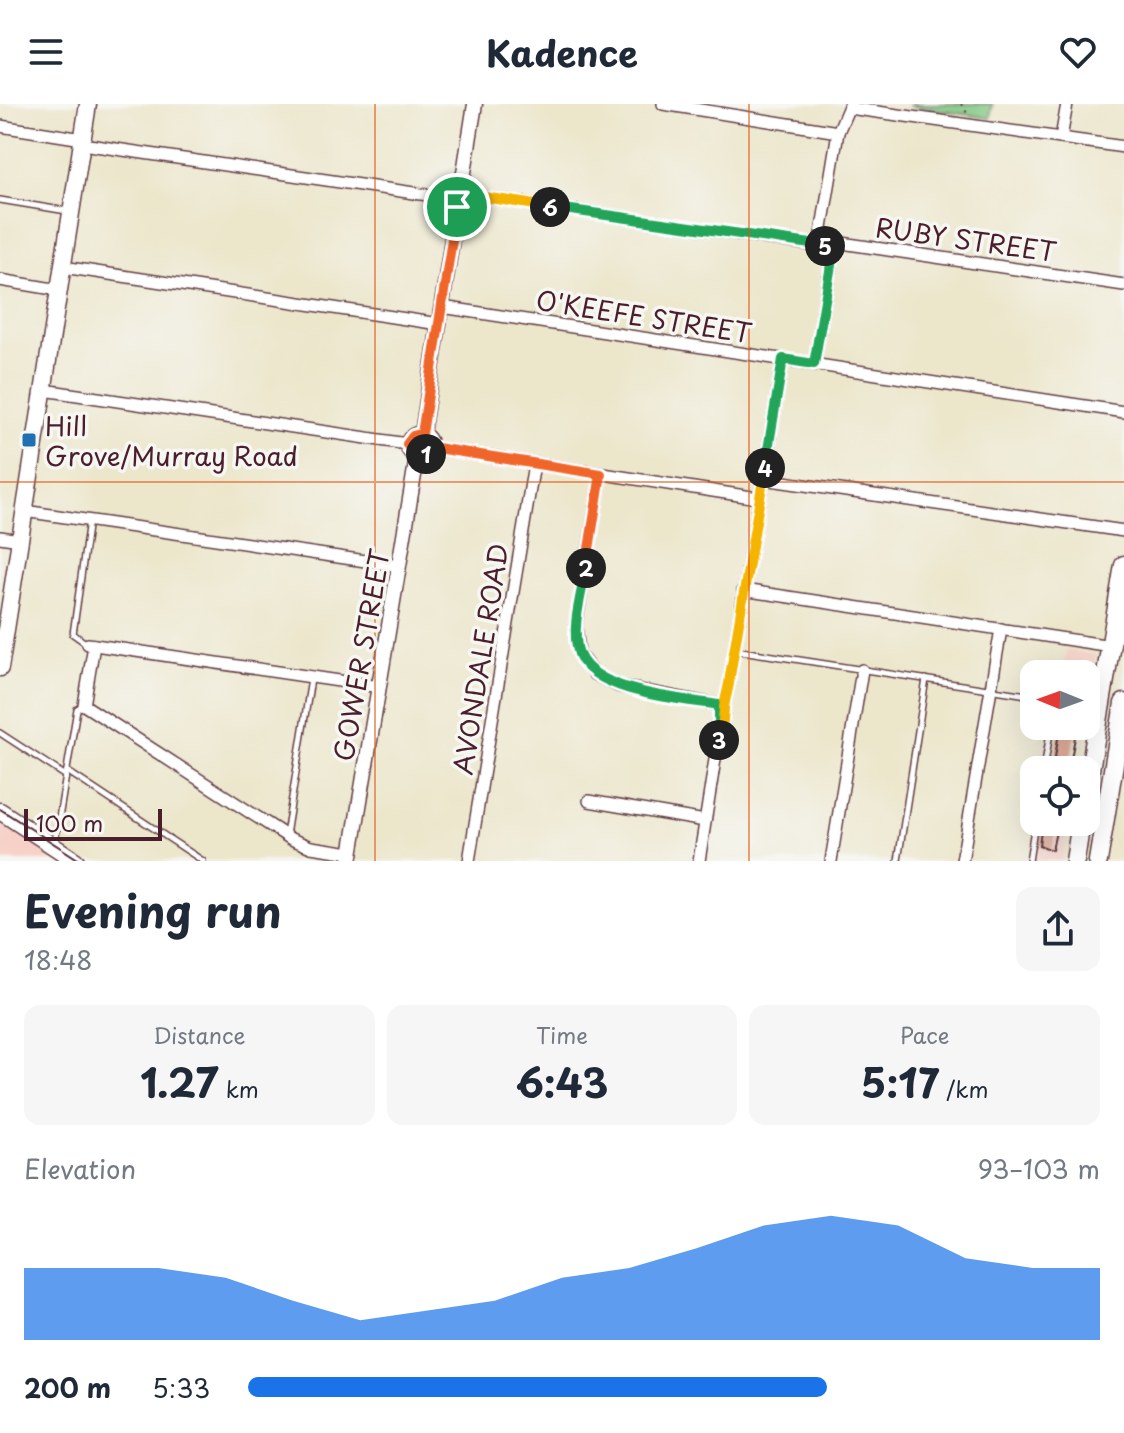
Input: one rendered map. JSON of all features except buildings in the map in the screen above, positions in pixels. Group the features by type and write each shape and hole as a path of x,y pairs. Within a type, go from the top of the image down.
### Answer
{"highway":[{"path":"1092,756 1124,565"},
{"path":"1098,861 1120,752 1124,703"},
{"path":"1075,861 1079,836"}],"main road":[{"path":"0,668 88,104"},
{"path":"0,811 76,861"}],"street":[{"path":"407,444 410,453 417,457 425,455 453,202 450,189 466,190 475,104"},
{"path":"663,104 838,132"},
{"path":"1061,138 1067,104"},
{"path":"819,246 838,132 850,106 1124,147"},
{"path":"0,126 453,202"},
{"name":"RUBY STREET","path":"466,190 819,246 835,242 1124,285"},
{"path":"814,364 835,242"},
{"path":"63,267 439,324"},
{"path":"0,280 59,290"},
{"name":"O'KEEFE STREET","path":"442,307 1124,412"},
{"path":"699,861 725,720 722,706 728,696 783,359"},
{"path":"44,390 407,444"},
{"path":"407,444 413,436 534,464 758,498"},
{"name":"GOWER STREET","path":"351,857 417,457"},
{"name":"AVONDALE ROAD","path":"469,861 534,464"},
{"path":"601,474 576,625 579,654 594,674 618,686 722,706"},
{"path":"763,479 1124,531"},
{"path":"24,511 400,566"},
{"path":"0,537 20,540"},
{"path":"743,590 1111,646"},
{"path":"962,861 1001,629"},
{"path":"351,857 311,847 286,836 84,705 90,644 380,687"},
{"path":"831,861 862,670"},
{"path":"1093,749 1120,752"},
{"path":"589,801 705,821"}],"lane":[{"path":"0,200 72,212"},
{"path":"89,519 73,634 90,644"},
{"path":"734,650 1020,693"},
{"path":"286,836 311,677"},
{"path":"898,861 926,679"},
{"path":"54,846 77,709 84,705"},
{"path":"0,733 203,861"},
{"path":"1029,861 1033,836"}],"path":[{"path":"961,104 968,115"}],"shaded area":[{"path":"1066,650 1096,655 1095,660 1064,660"},
{"path":"0,822 57,861 0,861"},
{"path":"1034,836 1066,836 1062,861 1030,861"}],"green space":[{"path":"910,104 992,104 990,118"}],"tram line":[{"path":"0,809 81,861"}],"place":[{"name":"Hill Grove/Murray Road","path":"29,440"}],"route":[{"path":"473,195 819,246 835,242 814,364 783,359 724,706 724,726 719,741 719,705 618,686 594,674 579,654 576,625 601,474 430,447 425,455 417,457 408,450 409,439 422,434 457,207 465,205 473,195"}]}
